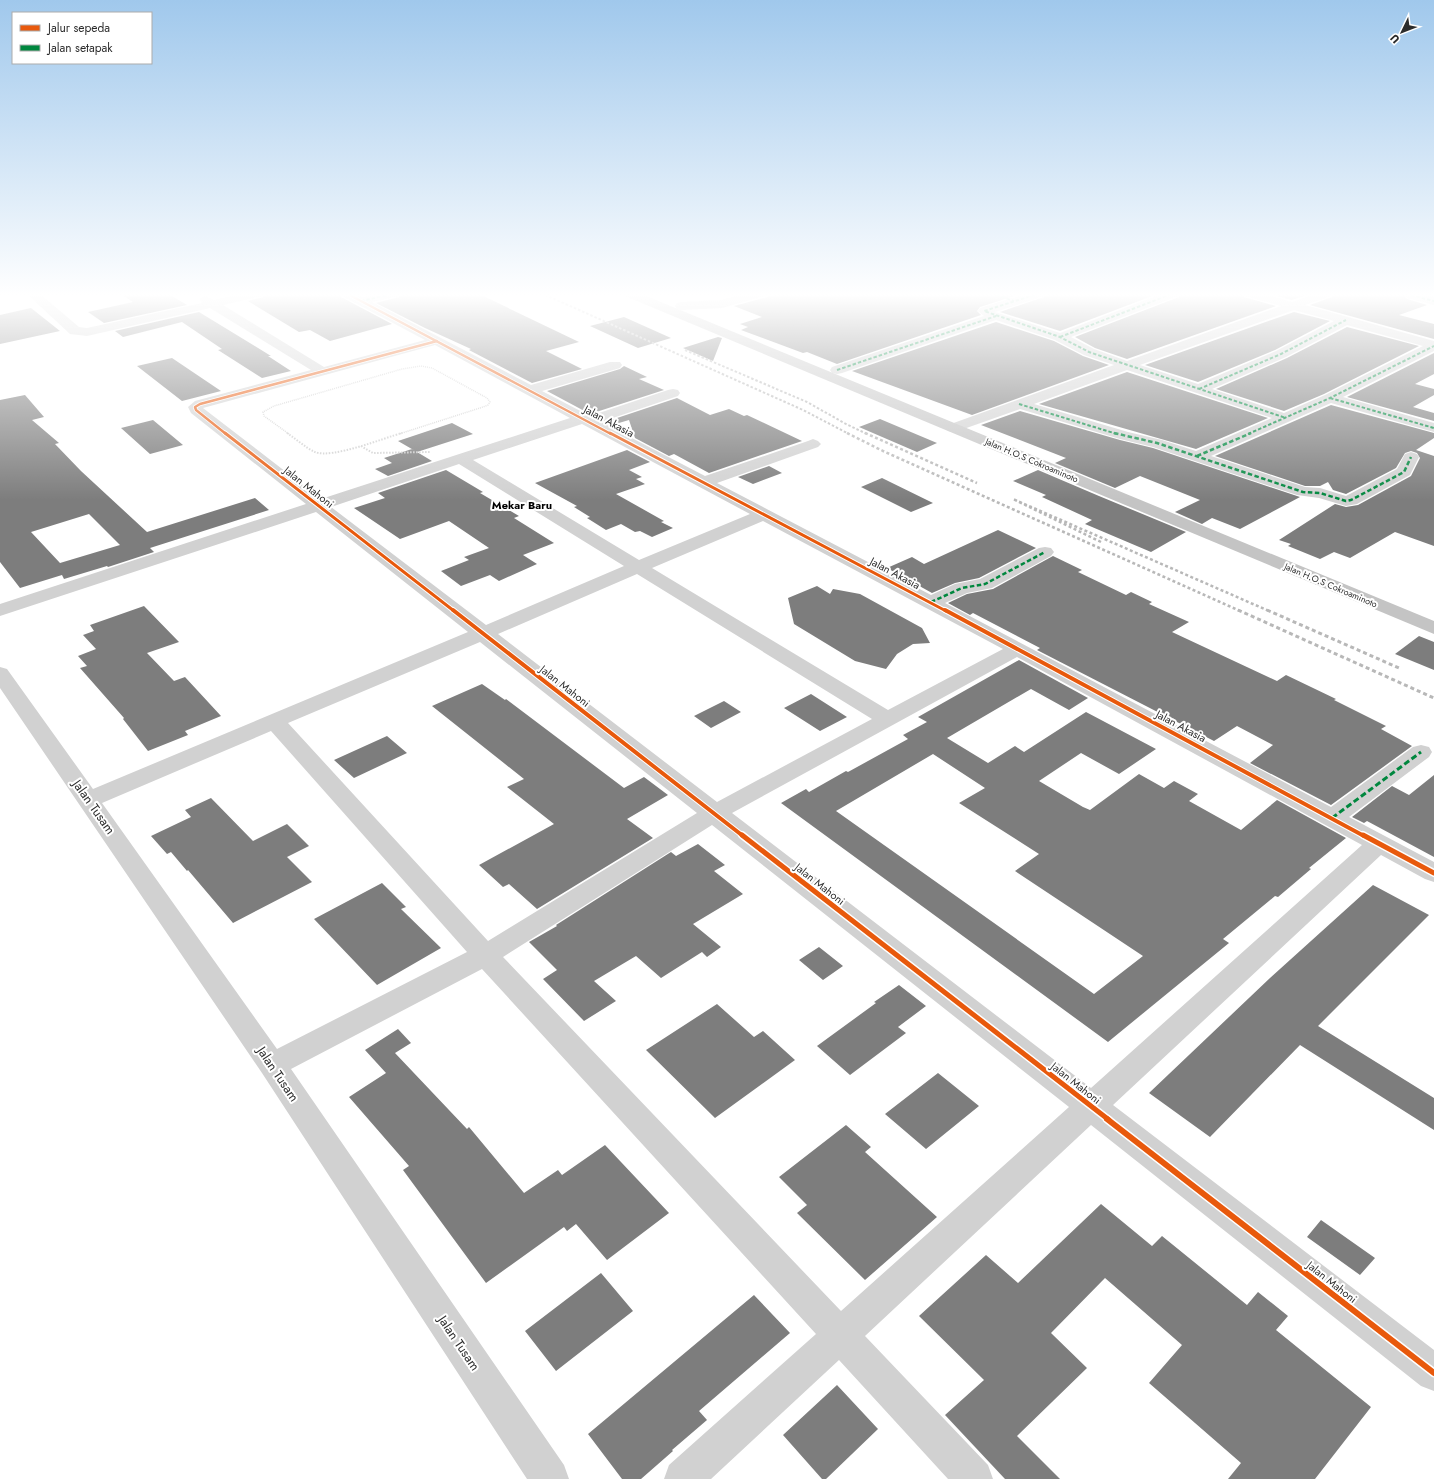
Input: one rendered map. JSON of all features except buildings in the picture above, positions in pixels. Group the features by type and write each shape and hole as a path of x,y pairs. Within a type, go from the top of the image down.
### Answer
{"main road":[{"name":"Jalan H.O.S Cokroaminoto","path":"800,362 1434,615"},
{"name":"Jalan H.O.S Cokroaminoto","path":"818,362 959,426 1434,628"}],"street":[{"path":"306,362 321,371 356,362"},
{"name":"Jalan Akasia","path":"477,362 931,602 1434,873"},
{"path":"837,370 860,362"},
{"path":"1118,362 1286,418"},
{"path":"959,426 1134,362"},
{"path":"1199,389 1262,362"},
{"path":"1197,456 1330,398 1399,362"},
{"path":"531,390 615,365"},
{"name":"Jalan Mahoni","path":"321,371 200,404 195,407 196,410 318,506 1434,1373"},
{"path":"0,610 461,459 673,393"},
{"path":"1330,398 1434,428"},
{"path":"1019,404 1099,429 1157,443 1303,492 1320,493 1346,501 1351,500 1404,472 1411,457"},
{"path":"704,482 813,444"},
{"path":"461,459 887,720"},
{"path":"88,800 764,514"},
{"path":"931,602 962,588 985,584 1045,552"},
{"path":"272,1065 486,955 714,814 1018,649"},
{"name":"Jalan Tusam","path":"0,673 272,1065 550,1479"},
{"path":"274,721 486,955 974,1479"},
{"path":"1332,818 1421,752"},
{"path":"683,1479 1379,843"}],"path":[{"path":"360,446 483,407 490,402 487,398 432,368 421,366 402,369 274,406 263,412 264,416 315,452 330,454 360,446 373,453 447,452 461,459"}],"railway":[{"path":"696,362 803,410 849,434"},
{"path":"713,362 807,402 867,434"},
{"path":"865,433 977,483"},
{"path":"849,434 883,451 1240,611"},
{"path":"1101,542 1013,499 1269,611"},
{"path":"1238,610 1434,698"},
{"path":"1267,610 1399,668"}],"marked path":[{"path":"837,370 860,362"},
{"path":"1118,362 1286,418"},
{"path":"1199,389 1262,362"},
{"path":"1197,456 1330,398 1402,362"},
{"path":"1330,398 1434,428"},
{"path":"1019,404 1125,436 1157,443 1303,492 1320,493 1346,501 1351,500 1404,472 1411,457"},
{"path":"931,602 962,588 985,584 1045,552"},
{"path":"1332,818 1421,752"}],"cycle path":[{"path":"358,362 200,404 195,407 196,410 1434,1373"},
{"path":"476,362 939,607 1434,873"}],"district":[{"name":"Mekar Baru","path":"522,505"}]}
